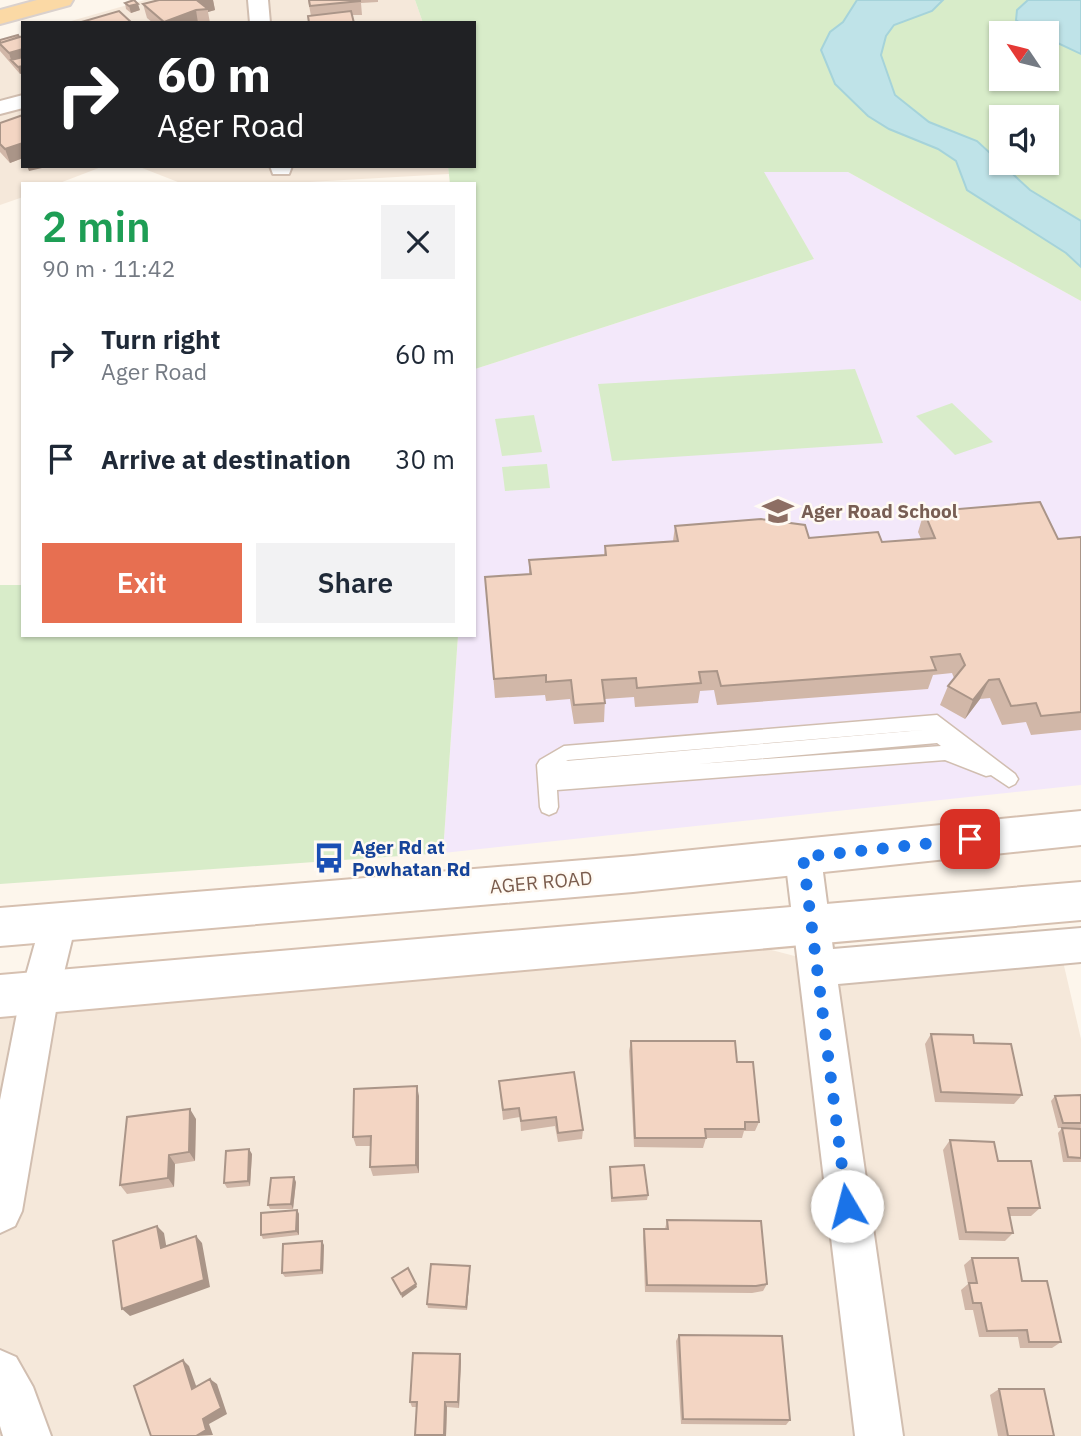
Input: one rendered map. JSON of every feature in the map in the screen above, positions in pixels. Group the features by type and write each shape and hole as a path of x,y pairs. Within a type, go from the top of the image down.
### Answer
{"main road":[{"path":"0,17 62,0"},
{"name":"AGER ROAD","path":"0,927 609,876 1081,828"},
{"path":"20,995 813,948 1081,901"}],"street":[{"path":"258,0 260,21"},
{"path":"0,108 21,102"},
{"path":"803,857 879,1436"},
{"path":"0,1211 20,995 57,923"},
{"path":"813,948 1081,945"},
{"path":"0,1373 16,1404 27,1436"}],"lane":[{"path":"547,776 946,752 1009,779 936,722 564,753 546,765 549,807"}],"shaded area":[{"path":"145,0 415,0 422,21 71,21"},
{"path":"21,36 21,168 99,168 62,182 21,182 21,198 0,205 0,41"},
{"path":"142,168 448,168 449,174 309,182 178,182"},
{"name":"Ager Road School","path":"763,172 848,172 1081,301 1081,785 443,853 458,637 476,637 476,369 814,259"},
{"path":"749,944 875,977 1062,957 1081,1039 1081,1436 0,1436 0,1012"}],"green space":[{"path":"415,0 1081,0 1081,301 848,172 764,172 814,259 476,369 476,182 450,182 448,168 476,168 476,21 422,21"},
{"path":"855,369 883,443 612,461 598,384"},
{"path":"952,403 993,442 955,455 916,416"},
{"path":"534,415 542,452 502,456 495,419"},
{"path":"547,464 550,488 505,491 502,467"},
{"path":"0,585 21,585 21,637 458,637 443,853 0,884"}],"water":[{"path":"857,0 943,0 932,11 894,25 886,36 881,55 895,95 929,122 977,141 989,152 989,175 1014,175 1030,190 1081,221 1081,267 1066,253 967,190 956,161 938,149 889,129 868,116 835,84 821,50 830,32 843,22"},
{"path":"1028,0 1081,0 1081,54 1059,44 1059,21 1017,21 1017,10"}],"building":[{"path":"134,0 138,4 129,6 125,3"},
{"path":"159,0 201,0 198,1 208,9 196,10 163,21 143,4"},
{"path":"309,0 360,0 360,1 310,6"},
{"path":"119,11 130,21 85,21"},
{"path":"351,11 354,21 309,21 308,16"},
{"path":"18,35 19,37 0,43 0,40"},
{"path":"21,37 21,50 9,53 0,43"},
{"path":"21,58 21,66 18,67 11,60"},
{"path":"21,116 21,144 5,149 0,144 0,123"},
{"name":"Ager Road School","path":"1040,502 1058,539 1081,537 1081,712 1041,716 1036,703 1011,706 999,679 989,680 973,700 948,686 965,665 960,654 931,657 936,670 721,686 717,671 699,672 701,683 637,688 636,678 602,680 605,703 574,705 571,680 546,682 546,675 494,679 485,577 531,574 529,560 606,555 605,546 678,541 675,526 761,519 805,525 809,538 878,532 882,542 935,538 924,512"},
{"path":"931,1034 973,1035 974,1043 1011,1044 1022,1095 941,1092"},
{"path":"631,1041 735,1041 737,1062 753,1062 759,1122 745,1122 745,1129 705,1129 706,1138 635,1138"},
{"path":"574,1072 583,1130 558,1133 556,1117 521,1121 519,1108 503,1110 499,1081"},
{"path":"417,1086 416,1165 370,1167 371,1136 353,1137 354,1089"},
{"path":"1081,1095 1081,1123 1063,1123 1055,1096"},
{"path":"190,1109 189,1152 169,1155 168,1178 120,1185 127,1117"},
{"path":"1062,1128 1081,1129 1081,1158 1068,1157"},
{"path":"950,1140 994,1142 998,1161 1031,1161 1040,1208 1008,1208 1013,1233 966,1232"},
{"path":"249,1149 248,1181 224,1183 226,1151"},
{"path":"644,1165 648,1195 612,1198 610,1167"},
{"path":"294,1177 291,1204 268,1205 271,1178"},
{"path":"297,1210 296,1231 261,1235 261,1213"},
{"path":"667,1220 761,1221 767,1284 647,1285 644,1229 668,1229"},
{"path":"157,1226 161,1248 196,1236 204,1280 122,1309 113,1241"},
{"path":"322,1241 321,1270 282,1273 283,1244"},
{"path":"972,1258 1018,1258 1022,1281 1047,1281 1061,1342 1029,1342 1027,1330 987,1331 981,1303 973,1303 969,1283 977,1283"},
{"path":"431,1264 470,1266 466,1307 427,1304"},
{"path":"408,1268 416,1284 401,1294 392,1278"},
{"path":"679,1335 782,1336 790,1420 683,1419"},
{"path":"413,1353 460,1354 458,1402 445,1402 444,1435 415,1435 417,1402 410,1402"},
{"path":"183,1360 192,1389 210,1379 221,1408 203,1419 206,1430 196,1436 151,1436 134,1386"},
{"path":"999,1389 1044,1389 1054,1436 1008,1436"}],"place":[{"name":"Ager Road School","path":"778,511"},
{"name":"Ager Rd at Powhatan Rd","path":"329,858"}],"route":[{"path":"847,1206 803,857 970,839"}]}
